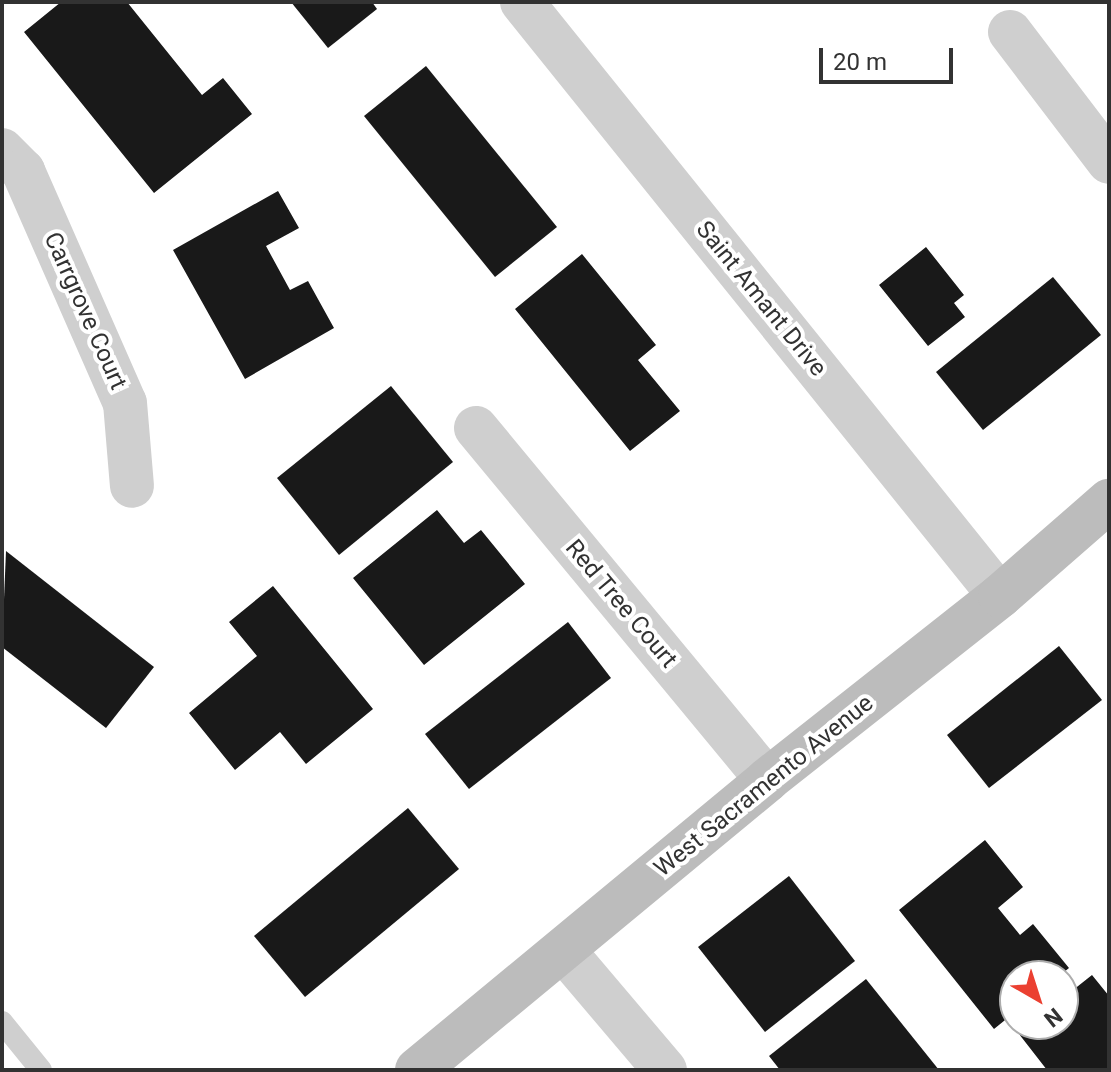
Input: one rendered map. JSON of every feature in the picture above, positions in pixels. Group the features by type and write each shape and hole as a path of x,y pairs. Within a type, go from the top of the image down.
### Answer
{"street":[{"name":"Saint Amant Drive","path":"522,2 1000,596"},
{"path":"1010,32 1109,162"},
{"name":"Carrgrove Court","path":"2,150 23,171 125,403 132,486"},
{"name":"Red Tree Court","path":"476,428 767,780"},
{"name":"West Sacramento Avenue","path":"417,1070 767,780 1000,596 1109,501"},
{"path":"564,951 665,1070"}],"lane":[{"path":"2,1022 41,1070"}],"building":[{"path":"61,2 127,2 202,95 223,78 252,114 154,193 24,32"},
{"path":"291,2 372,2 377,9 328,48"},
{"path":"426,66 557,227 495,277 364,116"},
{"path":"278,191 299,228 266,246 290,290 308,281 334,328 245,379 173,250"},
{"path":"926,247 964,295 954,303 965,317 928,346 879,285"},
{"path":"582,254 656,345 638,360 680,411 630,451 515,309"},
{"path":"1053,277 1101,335 983,430 936,372"},
{"path":"391,386 453,462 339,555 277,478"},
{"path":"437,510 464,543 481,530 525,584 424,665 353,578"},
{"path":"6,551 154,667 106,728 2,647"},
{"path":"273,586 373,709 306,764 280,732 235,770 189,713 257,656 229,622"},
{"path":"568,622 611,678 469,789 425,734"},
{"path":"1059,646 1102,700 989,788 947,735"},
{"path":"408,808 459,869 305,997 254,936"},
{"path":"985,840 1023,887 998,908 1020,935 1033,924 1062,960 999,960 999,1025 994,1029 899,910"},
{"path":"789,876 855,961 765,1032 698,947"},
{"path":"1092,975 1109,996 1109,1070 1047,1070 1024,1040 1079,1040 1079,985"},
{"path":"866,979 939,1070 780,1070 769,1056"}]}
